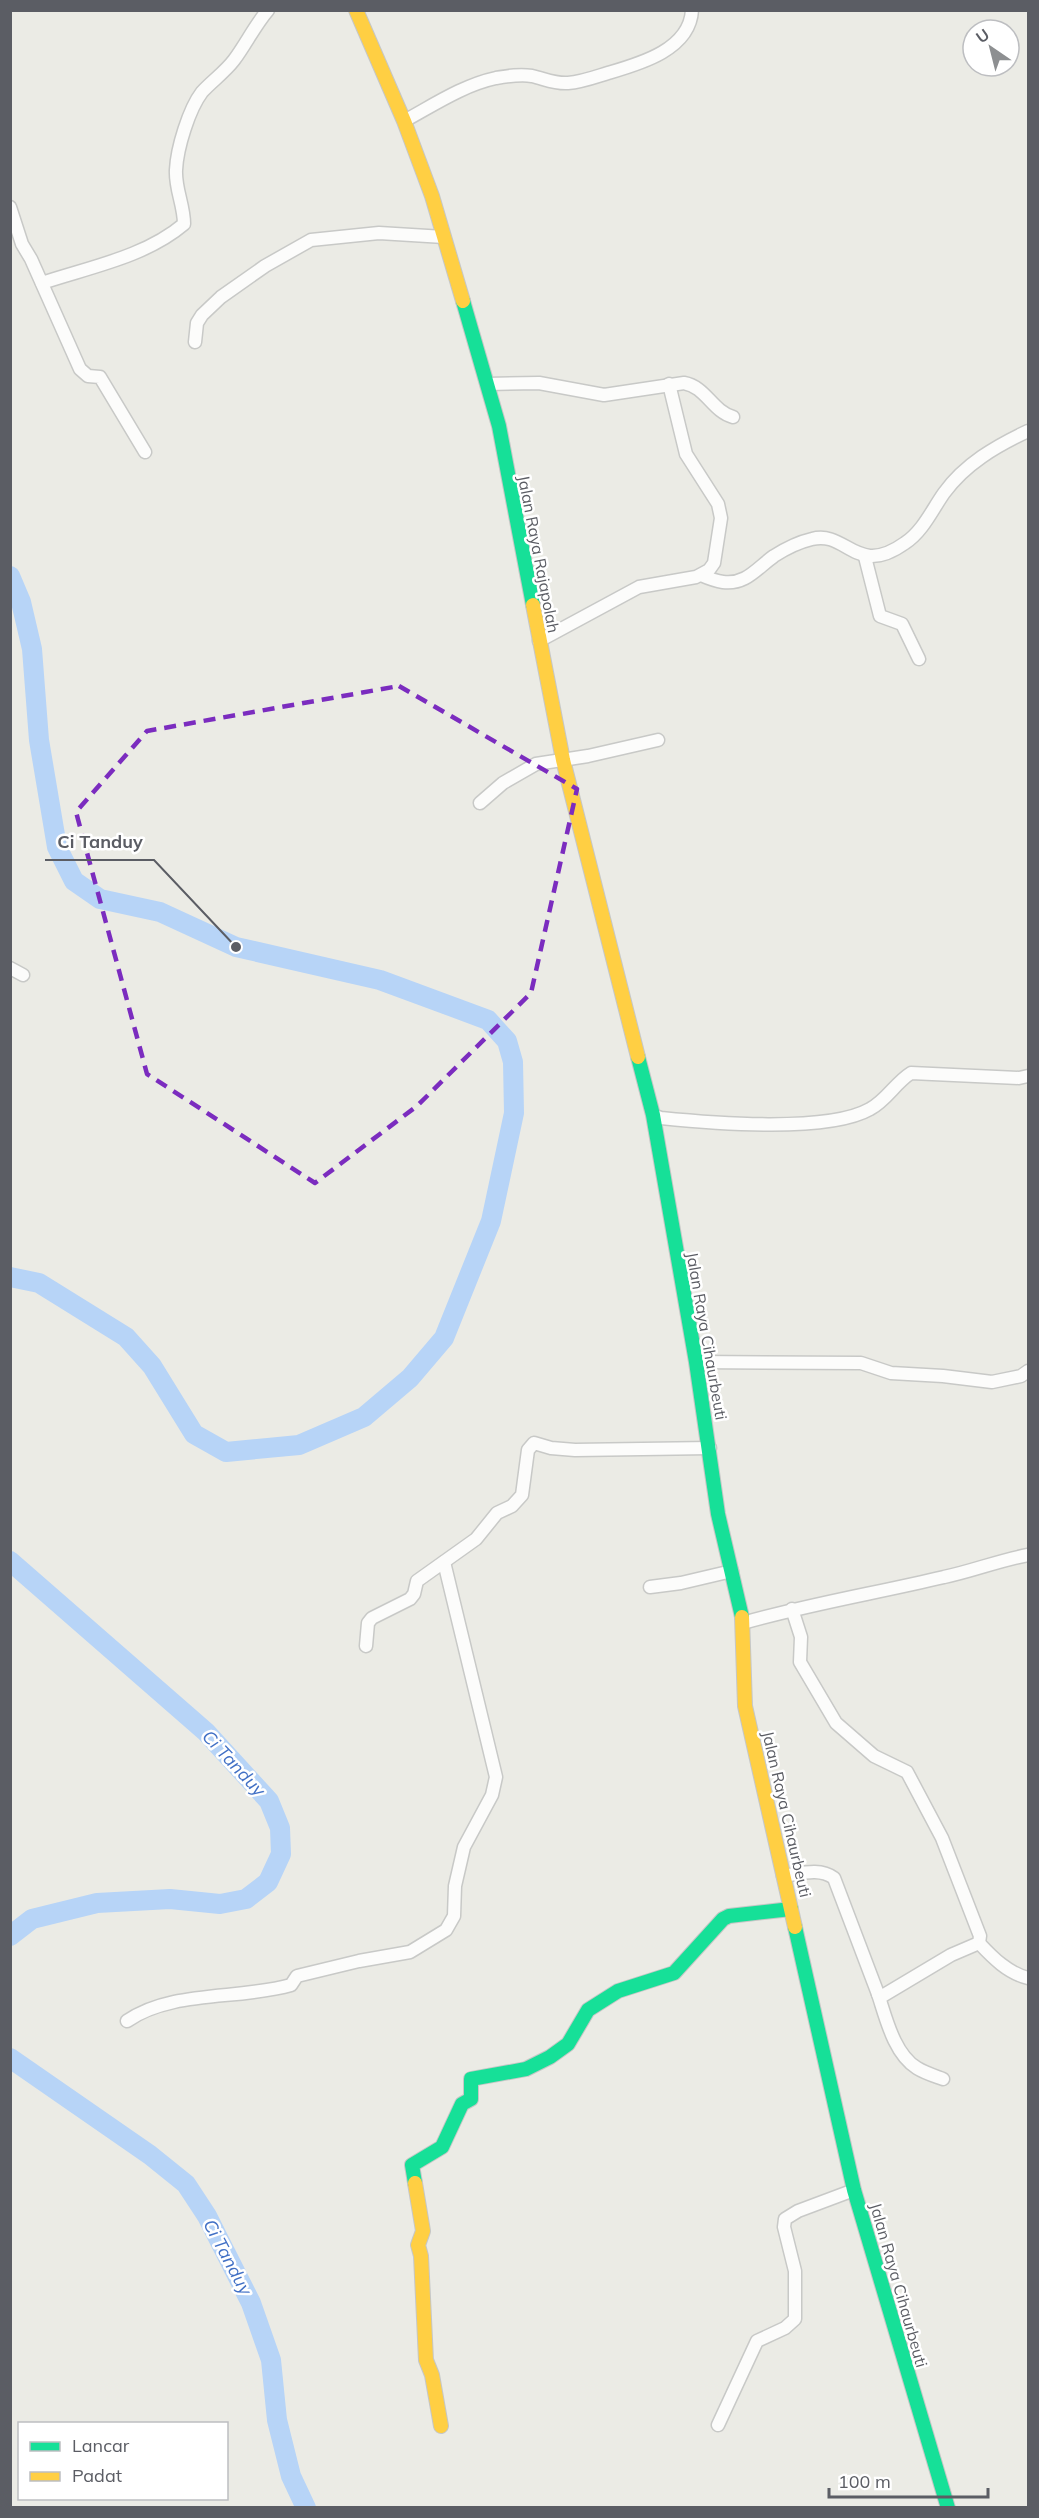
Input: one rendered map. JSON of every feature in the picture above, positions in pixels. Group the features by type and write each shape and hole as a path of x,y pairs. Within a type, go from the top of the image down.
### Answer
{"main road":[{"name":"Jalan Raya Rajapolah","path":"356,10 404,121 432,196 499,426 563,761 653,1115"},
{"name":"Jalan Raya Cihaurbeuti","path":"653,1115 696,1362 718,1514 743,1623 746,1706 854,2190 948,2508"},
{"path":"441,2426 432,2375 426,2360 421,2256 418,2245 423,2231 412,2165 442,2147 462,2104 471,2099 471,2079 526,2070 550,2057 568,2044 588,2010 618,1990 674,1973 729,1916 791,1909"}],"street":[{"path":"42,283 127,256 173,233 184,224 184,210 177,190 175,174 176,160 191,110 204,90 231,64 268,10"},
{"path":"404,121 473,86 494,79 518,75 554,83 569,83 642,63 663,52 674,43 684,31 692,16 692,10"},
{"path":"10,207 22,244 80,369 88,376 99,377 145,452"},
{"path":"195,342 197,322 221,297 265,266 311,240 379,233 444,237"},
{"path":"487,384 539,383 604,395 684,383 696,385 718,411 733,417"},
{"path":"669,384 686,454 718,504 721,518 714,563 701,575"},
{"path":"539,641 639,587 701,575 721,582 740,581 751,576 775,556 813,538 831,540 865,557 893,551 918,532 956,478 973,462 1029,431"},
{"path":"865,557 880,616 902,624 919,659"},
{"path":"480,803 503,783 536,764 563,761 658,740"},
{"path":"10,968 23,975"},
{"path":"653,1115 661,1118 717,1123 806,1123 854,1116 871,1109 891,1092 900,1080 911,1073 1029,1076"},
{"path":"696,1362 861,1364 891,1373 993,1382 1021,1376 1029,1371"},
{"path":"366,1646 370,1620 410,1599 414,1594 417,1581 476,1539 497,1514 512,1506 522,1495 528,1450 534,1443 551,1449 575,1450 710,1448"},
{"path":"743,1623 792,1609 948,1576 1029,1555"},
{"path":"127,2021 146,2009 181,2001 267,1991 291,1985 297,1976 359,1961 405,1954 436,1938 450,1926 454,1916 455,1886 464,1847 492,1795 496,1777 444,1562"},
{"path":"650,1587 681,1583 732,1571"},
{"path":"792,1609 801,1637 800,1662 836,1723 874,1756 907,1772 942,1838 980,1936 979,1943"},
{"path":"783,1876 819,1871 834,1878 888,2026 904,2057 916,2067 943,2079"},
{"path":"979,1943 997,1961 1020,1976 1029,1978"},
{"path":"878,1994 884,1995 951,1955 979,1943"},
{"path":"718,2425 757,2341 785,2328 795,2319 795,2271 784,2227 785,2219 798,2211 854,2190"}],"highlighted area":[{"path":"399,686 577,789 531,993 417,1106 315,1183 147,1074 76,812 147,731"}],"waterway":[{"name":"Ci Tanduy","path":"10,576 21,602 32,649 39,740 57,847 74,881 100,899 160,912 236,947 380,980 488,1020 507,1041 513,1062 514,1113 491,1221 444,1338 410,1378 364,1417 299,1445 226,1452 194,1434 152,1366 126,1337 39,1283 10,1277"},
{"name":"Ci Tanduy","path":"10,1561 206,1732 269,1801 280,1828 281,1854 268,1882 246,1899 220,1904 170,1899 97,1903 32,1919 10,1936"},
{"name":"Ci Tanduy","path":"10,2058 150,2155 186,2184 207,2216 251,2303 271,2360 277,2420 291,2476 306,2508"}],"traffic: fast":[{"path":"463,301 499,426 533,605"},
{"path":"638,1057 653,1115 696,1362 718,1514 742,1617"},
{"path":"415,2183 412,2165 442,2147 462,2104 471,2099 471,2079 526,2069 550,2057 568,2044 588,2010 618,1991 674,1973 723,1919 729,1916 791,1909"},
{"path":"795,1927 854,2190 948,2508"}],"traffic: slow":[{"path":"356,10 404,121 432,196 463,301"},
{"path":"533,605 563,760 638,1057"},
{"path":"742,1617 745,1706 795,1927"},
{"path":"415,2183 423,2231 418,2245 421,2256 426,2360 432,2375 441,2426"}],"place":[{"name":"Ci Tanduy","path":"236,947"}]}
